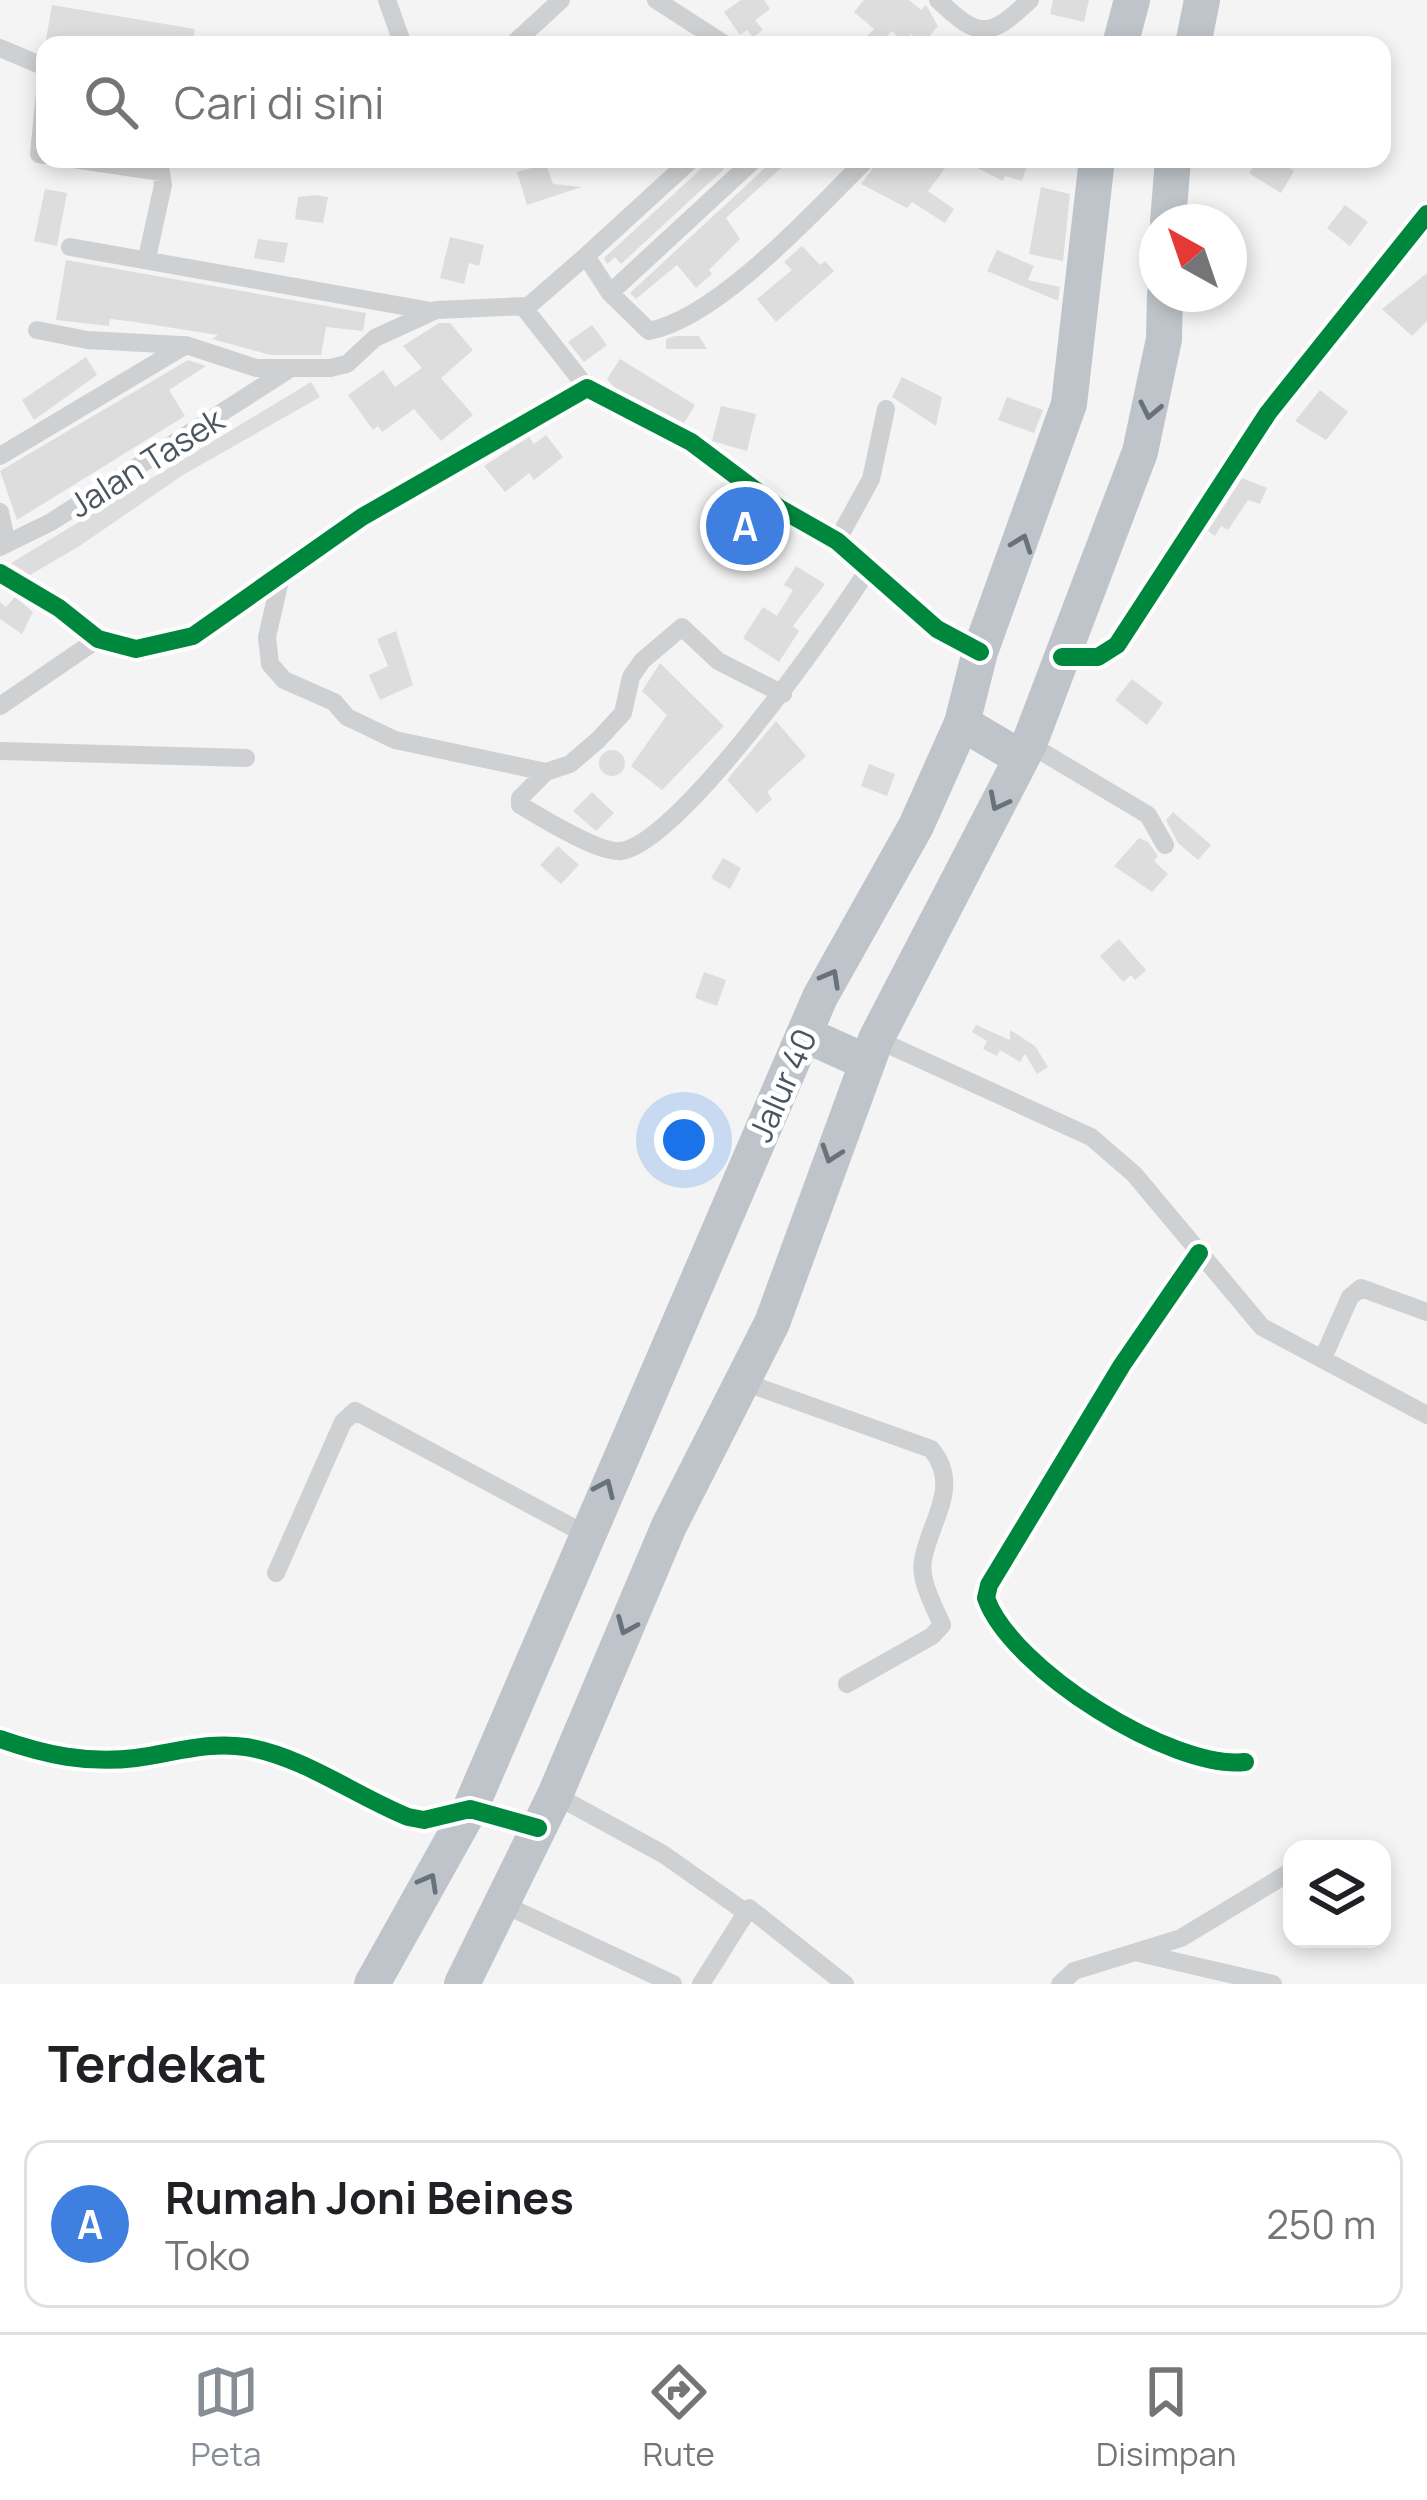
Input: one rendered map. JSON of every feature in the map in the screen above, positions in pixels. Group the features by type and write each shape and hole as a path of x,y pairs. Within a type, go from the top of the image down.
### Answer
{"highway":[{"path":"1122,36 1132,0"},
{"path":"1195,36 1202,0"},
{"name":"Jalur 40","path":"372,1984 470,1809 804,1034 916,826 962,723 980,652 1069,404 1096,168"},
{"path":"1169,204 1172,168"},
{"name":"Jalur 40","path":"462,1984 546,1811 669,1526 772,1323 871,1050 1025,751 1140,452 1164,339 1165,312"},
{"path":"962,723 1025,751"},
{"path":"804,1034 871,1050"}],"street":[{"path":"387,0 400,36"},
{"path":"522,36 561,0"},
{"path":"656,0 712,36"},
{"path":"938,0 983,36"},
{"path":"988,36 1030,0"},
{"path":"0,48 36,64"},
{"path":"134,168 161,172 163,185 146,258"},
{"path":"70,247 432,311 526,307 682,168"},
{"path":"610,292 745,168"},
{"path":"586,256 639,324 656,330 712,298 773,252 850,168"},
{"path":"1062,657 1098,657 1117,645 1268,413 1427,214"},
{"path":"526,307 527,315 586,388 691,442 779,508 838,541 938,629 980,652"},
{"path":"37,330 87,340 186,345 234,363 288,370 347,364 375,338 432,311"},
{"path":"0,456 186,345"},
{"name":"Jalan Tasek","path":"0,545 71,510 288,370"},
{"path":"0,574 59,608 98,639 136,650 193,636 362,517 586,388"},
{"path":"838,541 872,479 886,409"},
{"path":"0,512 5,535 0,545"},
{"path":"783,694 732,670 682,628 642,661 631,677 623,713 570,764 546,772 520,798 520,805 602,848 620,851 651,834 783,694 869,568"},
{"path":"281,576 267,638 270,664 284,680 334,702 347,718 395,740 546,772"},
{"path":"0,706 98,639"},
{"path":"1025,751 1148,815 1165,845"},
{"path":"0,752 246,758"},
{"path":"871,1050 1091,1137 1134,1174 1262,1327 1427,1415"},
{"path":"1199,1253 1109,1385 988,1585 986,1598 1062,1689 1178,1754 1219,1765 1245,1762"},
{"path":"1323,1358 1350,1297 1361,1288 1427,1312"},
{"path":"744,1382 931,1449 941,1462 946,1489 921,1564 942,1625 847,1684"},
{"path":"276,1573 343,1422 355,1411 585,1534"},
{"path":"0,1739 61,1758 132,1759 210,1744 246,1747 273,1754 408,1817 424,1820 470,1809 546,1811 663,1854 744,1911 759,1911 845,1984"},
{"path":"1060,1984 1074,1971 1181,1938 1283,1876"},
{"path":"502,1904 673,1984"},
{"path":"701,1984 744,1911"},
{"path":"1138,1953 1273,1984"}],"building":[{"path":"741,0 764,0 770,9 755,20 763,30 754,36 747,30 740,35 724,12"},
{"path":"864,0 909,0 921,10 926,5 938,26 930,36 897,36 892,31 887,36 867,36 874,29 854,12"},
{"path":"1053,0 1089,0 1084,22 1050,14"},
{"path":"52,5 195,29 194,36 47,36"},
{"path":"547,168 553,184 582,187 527,205 517,172"},
{"path":"781,168 726,218 740,239 709,270 712,274 696,288 677,265 636,299 630,293 764,169"},
{"path":"873,168 945,168 928,191 954,209 945,223 912,202 907,208 861,184"},
{"path":"978,168 1026,168 1022,181 1005,176 1003,181"},
{"path":"1252,168 1294,171 1281,193 1249,173"},
{"path":"701,169 724,169 621,264 615,257 607,264 604,258"},
{"path":"1041,187 1070,194 1063,261 1029,254"},
{"path":"45,189 67,193 57,246 34,241"},
{"path":"298,197 328,197 323,223 295,219"},
{"path":"1345,205 1368,222 1350,246 1327,228"},
{"path":"450,237 484,245 479,266 469,263 464,284 440,278"},
{"path":"258,239 288,243 284,263 254,258"},
{"path":"802,246 820,265 825,261 834,271 776,322 757,299 792,270 784,262"},
{"path":"997,250 1034,266 1028,280 1060,287 1058,301 987,271"},
{"path":"66,260 366,313 363,331 326,327 321,355 271,355 212,339 218,335 110,319 109,326 56,320"},
{"path":"1427,273 1427,321 1412,336 1382,309"},
{"path":"439,323 450,323 473,350 441,378 473,415 441,441 414,409 382,432 378,426 373,430 348,395 383,370 395,387 422,368 403,346"},
{"path":"592,325 607,345 584,362 568,342"},
{"path":"699,336 707,349 666,349 666,339"},
{"path":"86,357 97,375 34,420 22,400"},
{"path":"620,359 695,405 684,423 614,387 607,379"},
{"path":"188,360 206,366 169,390 185,416 17,520 0,471"},
{"path":"902,377 942,397 936,426 892,397"},
{"path":"311,382 320,397 183,475 78,547 30,575 11,563"},
{"path":"1320,390 1348,412 1326,440 1295,421"},
{"path":"1007,397 1043,410 1034,433 998,420"},
{"path":"721,406 756,414 747,451 712,441"},
{"path":"546,435 563,457 534,480 529,473 505,492 484,466 529,437 534,444"},
{"path":"1242,478 1267,488 1260,504 1248,500 1228,530 1221,526 1215,536 1208,531"},
{"path":"715,493 739,508 722,527 701,515"},
{"path":"796,566 825,584 793,626 799,631 779,662 743,638 763,607 777,616 793,590 784,585"},
{"path":"15,597 33,612 22,634 0,619 0,602 6,607"},
{"path":"396,631 413,685 380,700 369,675 388,666 377,639"},
{"path":"660,663 724,726 662,790 631,766 667,715 642,691"},
{"path":"1132,679 1163,703 1147,725 1115,700"},
{"path":"776,721 806,756 767,792 772,799 757,813 727,780"},
{"path":"612,750 622,753 622,773 612,776 602,773 599,763 602,753"},
{"path":"869,764 895,774 887,796 861,786"},
{"path":"592,792 614,813 596,831 573,811"},
{"path":"1173,812 1211,845 1198,860 1178,843 1166,820"},
{"path":"1139,838 1148,842 1158,856 1154,861 1168,874 1152,892 1114,866"},
{"path":"558,846 579,865 561,884 540,865"},
{"path":"723,858 741,868 730,889 711,878"},
{"path":"1119,939 1146,970 1135,980 1131,975 1123,982 1100,956"},
{"path":"704,972 726,980 717,1006 695,998"},
{"path":"976,1025 1010,1040 1010,1030 1035,1046 1048,1067 1037,1074 1025,1054 1020,1062 1000,1050 997,1056 983,1049 987,1041 972,1032"}],"cycle path":[{"path":"1062,657 1098,657 1117,645 1268,413 1427,214"},
{"path":"0,573 59,608 98,639 136,649 193,636 362,517 587,388 691,442 779,508 837,541 937,629 980,652"},
{"path":"1199,1253 1122,1365 989,1585 986,1598 1001,1626 1027,1655 1098,1710 1177,1750 1245,1762"},
{"path":"0,1739 50,1754 101,1760 205,1747 246,1747 308,1768 408,1817 424,1820 470,1809 538,1828"}],"place":[{"name":"Rumah Joni Beines","path":"745,526"}]}
